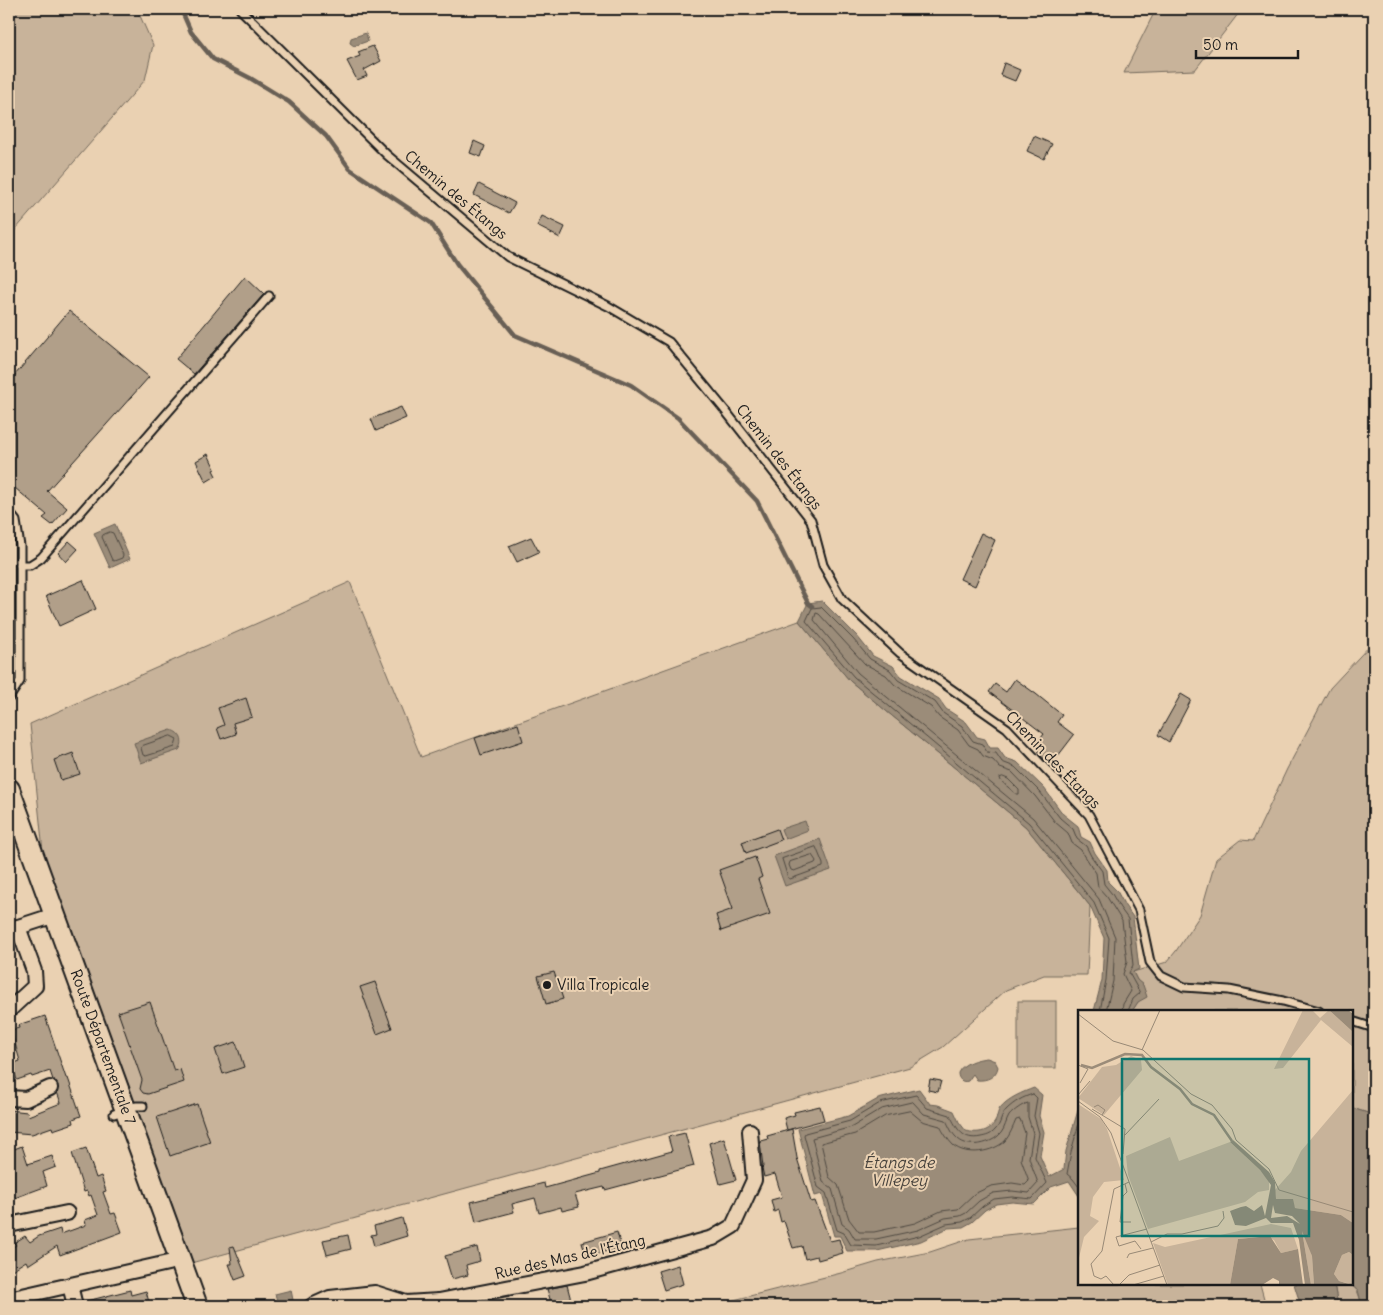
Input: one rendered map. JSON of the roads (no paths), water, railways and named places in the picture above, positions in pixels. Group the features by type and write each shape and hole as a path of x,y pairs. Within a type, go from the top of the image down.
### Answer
{"main road":[{"name":"Route Départementale 7","path":"9,789 49,916"},
{"name":"Route Départementale 7","path":"9,821 128,1110 174,1262 183,1306"},
{"name":"Route Départementale 7","path":"174,1262 197,1306"}],"street":[{"path":"9,1010 35,986 34,971 13,929 49,916"},
{"path":"9,1098 26,1099 50,1088"},
{"name":"Rue des Mas de l'Étang","path":"312,1306 330,1298 374,1293 406,1303 439,1301 585,1273 713,1238 733,1226 754,1180 750,1131"},
{"path":"9,1225 67,1213"},
{"path":"9,1298 174,1262"},
{"path":"70,1285 75,1306"}],"lane":[{"name":"Chemin des Étangs","path":"240,9 388,155 508,257 608,306 669,342 724,408 811,520 823,565 842,600 900,653 1007,728 1089,815 1139,910 1150,962 1161,976 1184,987 1229,990 1315,1010"},
{"path":"20,564 30,565 41,558 269,296"},
{"path":"9,512 16,521 20,546 20,680 9,698"},
{"path":"1353,1021 1374,1028"}],"water":[{"path":"366,33 368,41 354,46 350,43 351,38"},
{"path":"115,524 130,559 110,568 94,533"},
{"path":"822,601 857,636 873,656 893,666 901,676 939,699 946,709 966,722 977,737 985,739 990,748 998,748 1005,758 1017,762 1044,788 1063,814 1078,826 1081,837 1090,842 1107,870 1108,882 1117,891 1133,917 1139,969 1133,972 1137,980 1143,985 1147,997 1138,1002 1133,1010 1094,1010 1102,980 1104,938 1090,906 1026,827 850,681 799,621 808,603"},
{"path":"171,730 181,738 182,744 179,750 141,763 134,743"},
{"path":"805,821 808,830 785,839 781,829"},
{"path":"820,839 831,870 785,886 774,856"},
{"path":"987,1058 995,1061 998,1067 993,1076 984,1080 977,1080 973,1074 968,1081 960,1079 958,1073 966,1064"},
{"name":"Étangs de Villepey","path":"1034,1088 1042,1095 1039,1116 1044,1132 1040,1156 1049,1177 1064,1169 1066,1151 1078,1110 1078,1194 1069,1181 1051,1187 1034,1204 1012,1202 996,1204 963,1227 948,1228 921,1241 877,1251 847,1251 840,1236 834,1236 822,1194 815,1196 798,1129 848,1116 878,1099 919,1089 930,1104 954,1111 966,1131 979,1132 987,1130 996,1120 1000,1108 1007,1101"},
{"path":"1353,1108 1374,1115 1374,1306 1362,1306 1358,1290 1350,1285 1353,1285"},
{"path":"1294,1285 1334,1285 1338,1306 1301,1306"},
{"path":"291,1290 293,1300 278,1304 275,1294"}],"waterway":[{"path":"181,9 191,32 213,59 250,78 289,102 326,136 350,169 431,223 457,264 515,335 631,385 678,418 757,501 808,603 812,606"}],"place":[{"name":"Villa Tropicale","path":"547,985"}]}
